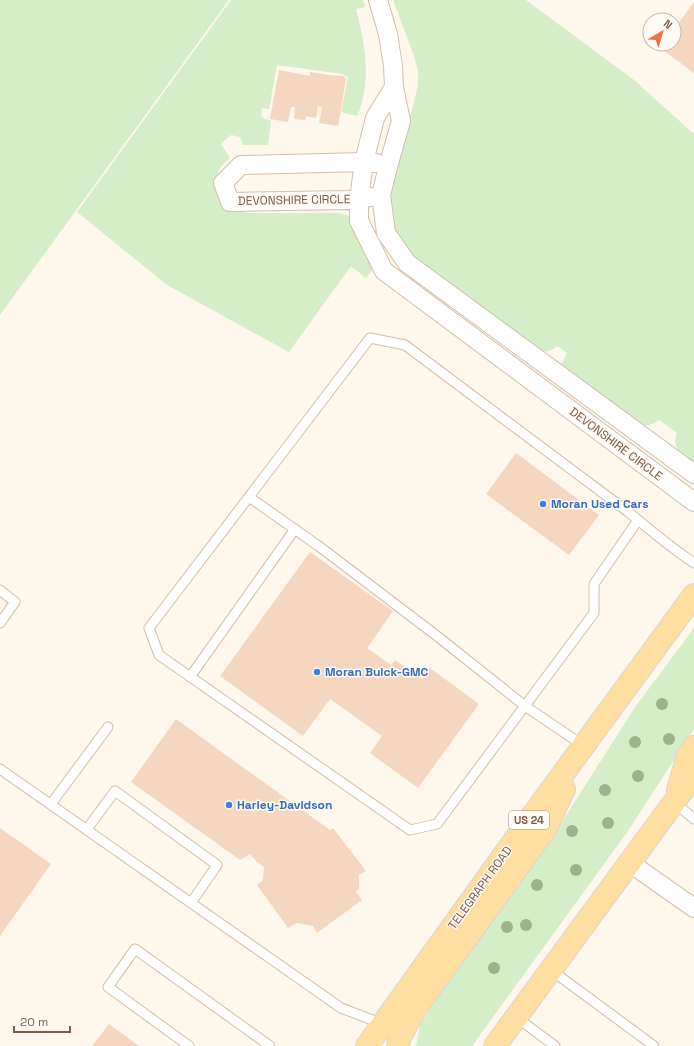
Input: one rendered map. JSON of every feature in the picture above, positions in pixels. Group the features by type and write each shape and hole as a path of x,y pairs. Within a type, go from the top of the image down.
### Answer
{"main road":[{"name":"TELEGRAPH ROAD","path":"367,1046 527,823 694,595"},
{"path":"398,1046 399,1039 415,1009 546,828 584,746"},
{"path":"674,802 688,755 694,746"},
{"path":"495,1046 694,775"}],"street":[{"name":"DEVONSHIRE CIRCLE","path":"378,0 388,34 393,66 394,87 401,121 381,195 386,233 407,263 694,474"},
{"name":"DEVONSHIRE CIRCLE","path":"394,87 375,118 364,162 359,199 358,221 384,271 694,502"},
{"name":"DEVONSHIRE CIRCLE","path":"381,195 349,200 230,202 224,183 241,166 364,162 389,164"},
{"path":"537,386 551,369"},
{"path":"630,863 694,908"}],"lane":[{"path":"638,520 594,584 594,613 437,824 410,830 159,655 149,628 370,338 405,345 638,520 682,555 694,563"},
{"path":"249,497 320,547 431,631 525,706 584,746"},
{"path":"190,677 295,529"},
{"path":"0,590 15,602 0,623"},
{"path":"51,804 108,727"},
{"path":"0,769 341,1008 383,1024"},
{"path":"87,829 115,791 217,865 191,903"},
{"path":"674,802 694,819"},
{"path":"188,1046 108,987 135,949 269,1046"},
{"path":"551,970 654,1046"},
{"path":"516,1017 555,1046"}],"green space":[{"path":"0,0 229,0 0,315"},
{"path":"231,0 363,0 365,7 356,9 364,43 366,67 364,90 361,106 357,116 341,112 348,77 342,74 277,65 269,109 262,108 261,117 271,121 268,145 243,145 240,137 231,135 221,144 230,158 220,168 216,181 221,197 228,206 237,211 249,213 339,213 349,216 355,224 375,267 366,278 351,266 289,352 167,285 77,212"},
{"path":"393,0 526,0 634,80 694,134 694,465 678,452 675,444 677,433 659,420 649,425 637,423 563,369 562,364 567,353 557,346 547,351 536,351 415,261 398,238 390,216 388,192 413,106 418,85 418,71 414,56"},
{"path":"694,628 694,729 628,831 472,1046 416,1046 420,1025 430,1009 426,1005 553,836 635,707"}],"building":[{"path":"694,2 694,73 665,52 682,52 682,18"},
{"path":"279,70 310,76 310,72 344,76 346,79 338,126 319,123 322,107 318,106 316,118 306,116 305,120 294,119 295,107 291,107 288,122 270,119"},
{"name":"Moran Used Cars","path":"516,453 599,515 569,555 486,494"},
{"name":"Moran Buick-GMC","path":"310,552 393,611 367,648 391,665 395,660 422,679 430,668 479,704 418,788 370,753 382,736 330,699 303,736 220,676"},
{"name":"Harley-Davidson","path":"176,719 330,830 333,828 366,871 359,875 359,888 356,892 362,900 317,933 313,926 296,923 288,928 257,885 263,880 264,867 250,854 240,860 131,782"},
{"path":"0,828 51,864 0,936"},
{"path":"109,1024 139,1046 92,1046"}],"place":[{"name":"Moran Used Cars","path":"543,504"},
{"name":"Moran Buick-GMC","path":"317,672"},
{"name":"Harley-Davidson","path":"229,805"}]}
